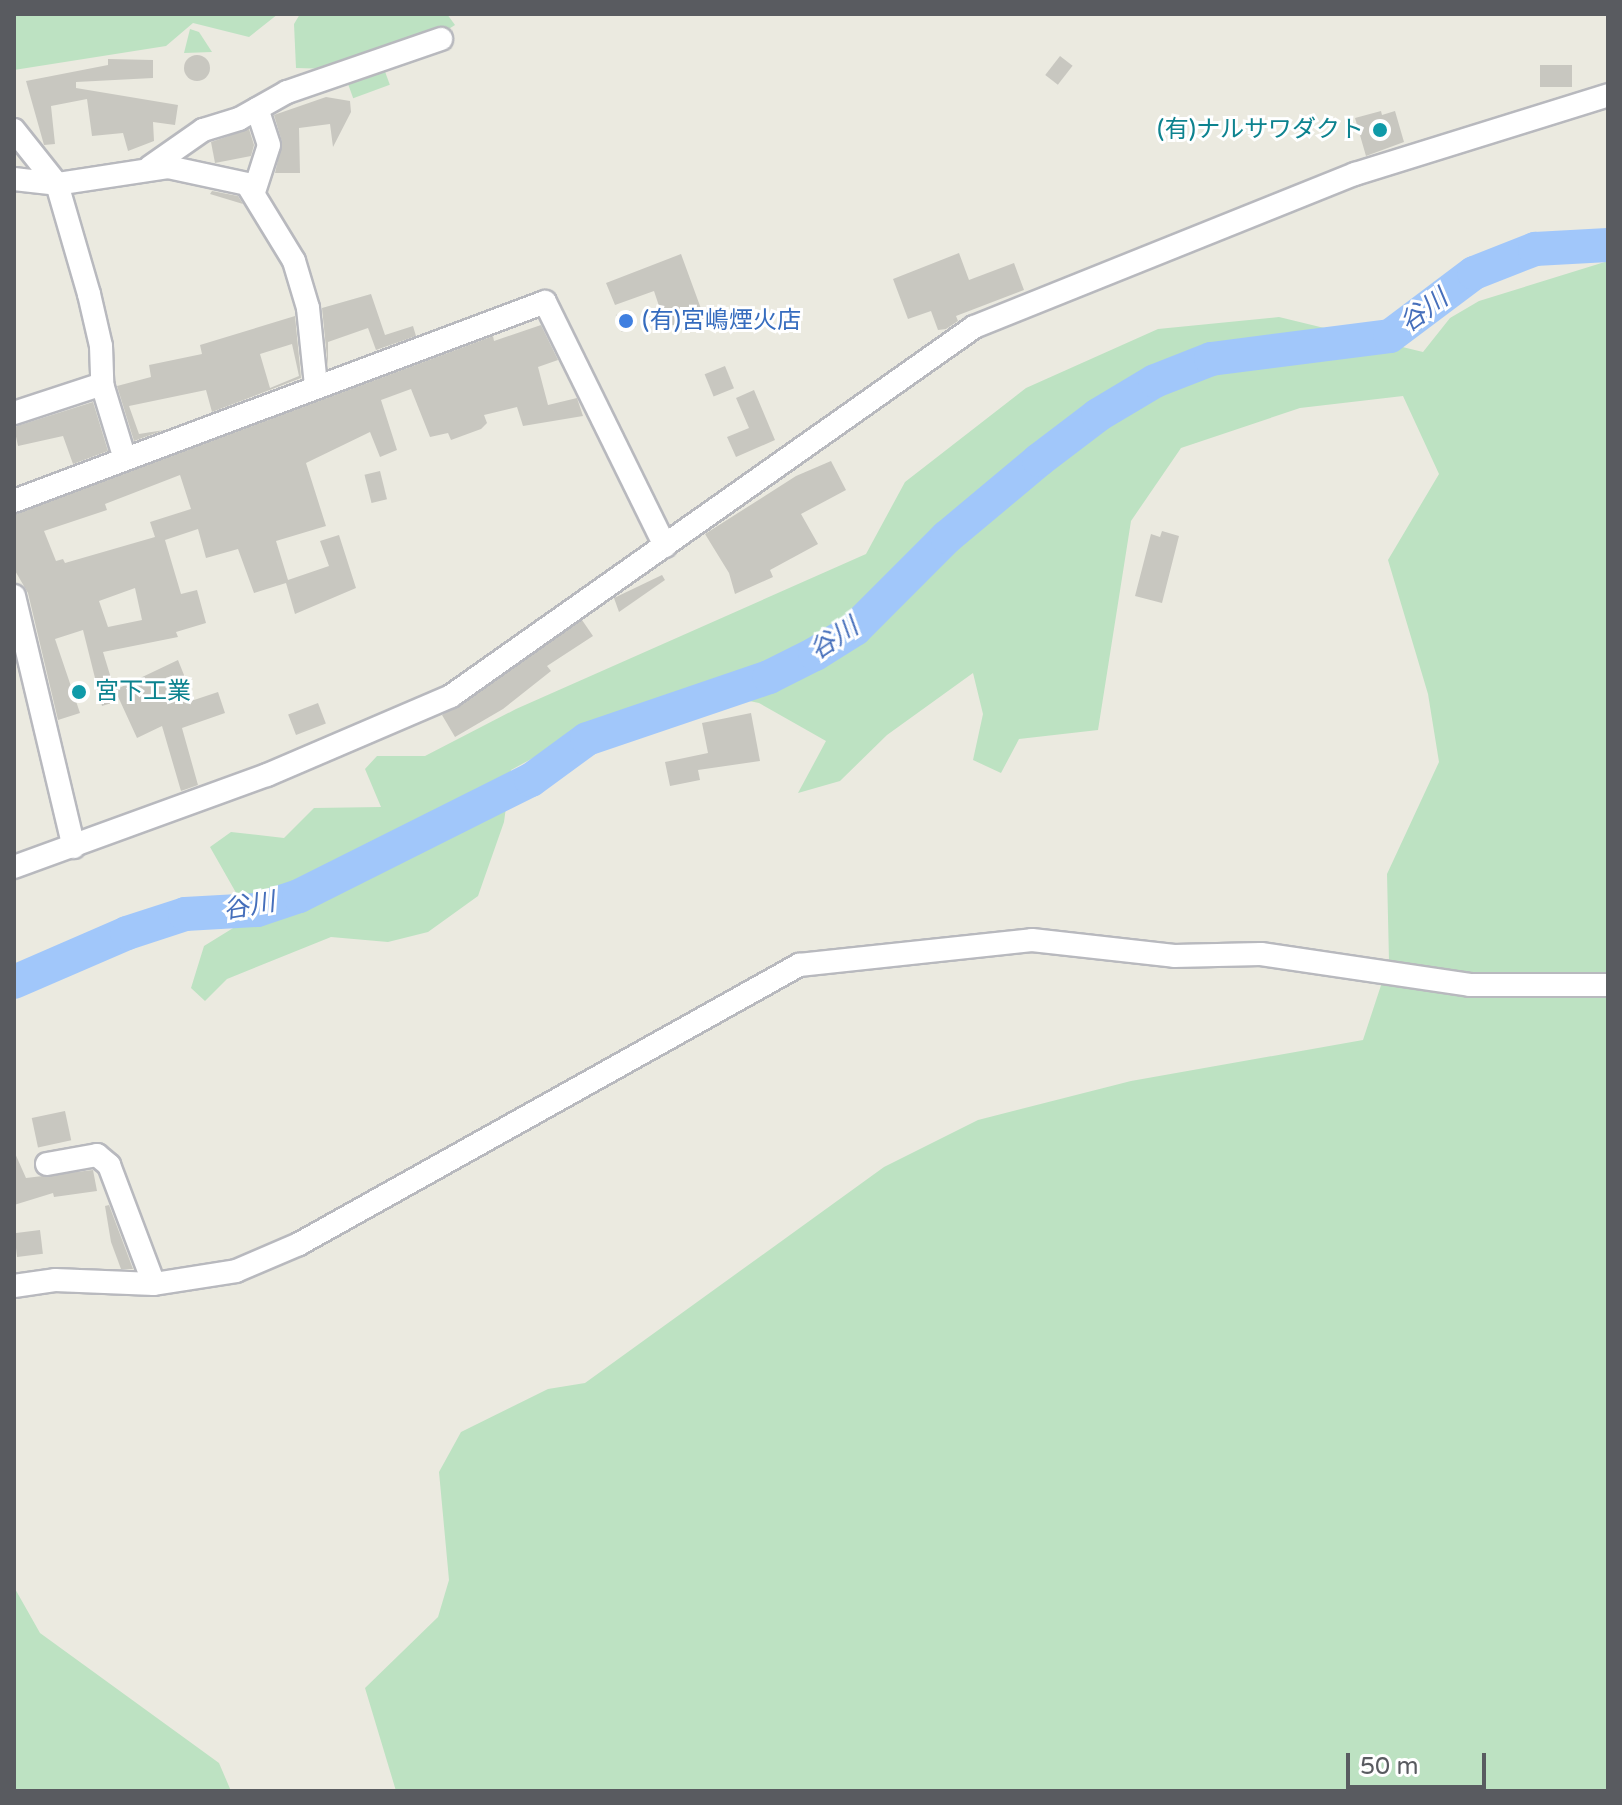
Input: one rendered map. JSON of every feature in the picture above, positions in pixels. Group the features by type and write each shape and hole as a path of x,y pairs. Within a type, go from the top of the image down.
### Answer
{"street":[{"path":"150,167 203,130 257,109 287,92 441,39"},
{"path":"14,867 383,729 451,696 974,327 1355,174 1608,95"},
{"path":"254,192 269,145 257,109"},
{"path":"14,130 57,184 101,346 102,384 125,459"},
{"path":"14,179 57,184 150,167 247,184 289,247 301,282 316,386"},
{"path":"14,501 545,302 665,546"},
{"path":"14,413 102,384"},
{"path":"14,596 74,847"},
{"path":"14,1286 55,1280 154,1284 236,1271 299,1244 799,965 1032,940 1174,956 1261,954 1470,985 1608,985"},
{"path":"47,1164 97,1155 109,1165 154,1284"}],"green space":[{"path":"14,14 278,14 249,37 193,23 166,46 14,70"},
{"path":"300,14 447,14 455,25 439,35 331,69 296,68 294,24"},
{"path":"190,29 199,32 212,52 184,53"},
{"path":"383,66 390,85 353,98 346,79"},
{"path":"1608,261 1608,1791 396,1791 365,1688 438,1617 449,1580 439,1472 461,1432 548,1389 585,1383 884,1167 978,1120 1131,1081 1363,1040 1389,961 1387,874 1439,762 1428,694 1388,560 1439,474 1403,396 1300,408 1181,448 1131,521 1098,730 1019,739 1001,773 973,760 983,714 973,673 887,735 840,781 798,793 826,741 759,703 692,689 610,716 511,770 504,822 478,896 428,932 388,942 331,937 227,979 205,1001 191,988 204,946 238,925 239,898 210,847 231,832 284,838 314,808 381,807 365,769 377,756 425,756 516,709 866,554 905,482 1026,388 1158,329 1279,317 1423,352 1450,318 1479,301"},
{"path":"14,1587 40,1633 219,1763 231,1791 14,1791"}],"building":[{"path":"197,55 206,59 210,68 206,77 197,81 188,77 184,68 188,59"},
{"path":"1060,56 1073,66 1058,85 1045,75"},
{"path":"108,59 153,60 153,78 76,82 76,88 178,105 175,125 153,122 154,141 128,151 123,133 92,136 87,99 51,106 55,144 44,145 26,81 108,65"},
{"path":"1540,65 1572,65 1572,87 1540,87"},
{"path":"326,97 350,101 351,112 333,147 330,124 299,128 300,173 275,173 282,142 274,115"},
{"name":"(有)ナルサワダクト","path":"1381,111 1382,115 1395,111 1404,142 1366,156 1355,118"},
{"path":"249,129 254,145 251,156 215,163 211,142"},
{"path":"212,191 238,196 243,204 210,194"},
{"path":"959,253 969,280 1014,263 1024,290 956,316 958,321 946,329 938,330 931,311 908,319 893,279"},
{"path":"681,254 707,325 687,331 684,322 666,327 654,291 615,305 606,283"},
{"path":"371,294 385,335 413,326 416,336 376,350 368,328 328,342 328,368 322,308"},
{"name":"(有)宮嶋煙火店","path":"630,310 636,327 622,332 616,315"},
{"path":"295,316 301,378 212,412 206,390 129,406 139,434 164,430 134,441 117,386 151,377 149,365 202,354 200,345","holes":["292,344 299,376 270,388 260,354"]},
{"path":"541,325 558,360 538,367 548,405 577,398 583,416 523,426 517,407 484,415 487,423 481,429 451,440 448,433 430,437 411,389 381,400 397,450 380,457 370,432 306,463 326,526 276,541 288,580 329,566 320,541 339,535 356,588 295,614 286,583 254,593 238,549 206,558 198,529 165,540 181,594 197,590 206,623 176,632 178,637 103,652 118,701 102,706 83,630 55,639 80,713 58,720 28,593 14,569 14,515 493,336 494,341","holes":["180,475 191,509 150,522 155,537 65,563 63,559 56,561 44,531 107,510 105,504","135,588 142,620 108,627 99,601"]},
{"path":"725,366 734,388 714,396 705,374"},
{"path":"754,390 775,440 736,457 727,437 749,428 736,398"},
{"path":"93,402 108,451 73,464 63,436 18,446 14,427"},
{"path":"831,461 846,490 801,514 818,544 770,570 773,577 735,594 729,573 705,534 796,476"},
{"path":"380,471 387,499 371,503 364,475"},
{"path":"1162,531 1179,536 1162,603 1135,596 1151,534 1160,537"},
{"path":"662,575 665,580 619,612 614,598"},
{"path":"582,620 593,636 547,666 551,671 503,709 455,737 442,715"},
{"path":"178,660 194,700 218,692 225,713 182,728 198,785 181,791 162,726 137,738 115,690"},
{"path":"318,703 326,724 296,735 288,714"},
{"path":"751,713 760,761 698,770 700,780 670,786 665,762 708,753 702,723"},
{"path":"65,1111 71,1140 38,1147 32,1118"},
{"path":"14,1151 26,1178 93,1170 97,1191 54,1197 53,1193 14,1205"},
{"path":"109,1205 133,1269 121,1269 111,1242 105,1206"},
{"path":"40,1230 43,1254 17,1257 14,1233"}],"waterway":[{"name":"谷川","path":"14,982 127,933 185,914 257,910 299,896 531,780 587,739 769,677 815,654 855,629 947,537 1039,460 1098,415 1155,381 1211,359 1390,336 1474,273 1535,249 1608,245"}],"place":[{"name":"(有)ナルサワダクト","path":"1380,130"},
{"name":"(有)宮嶋煙火店","path":"626,321"},
{"name":"宮下工業","path":"79,692"}]}
